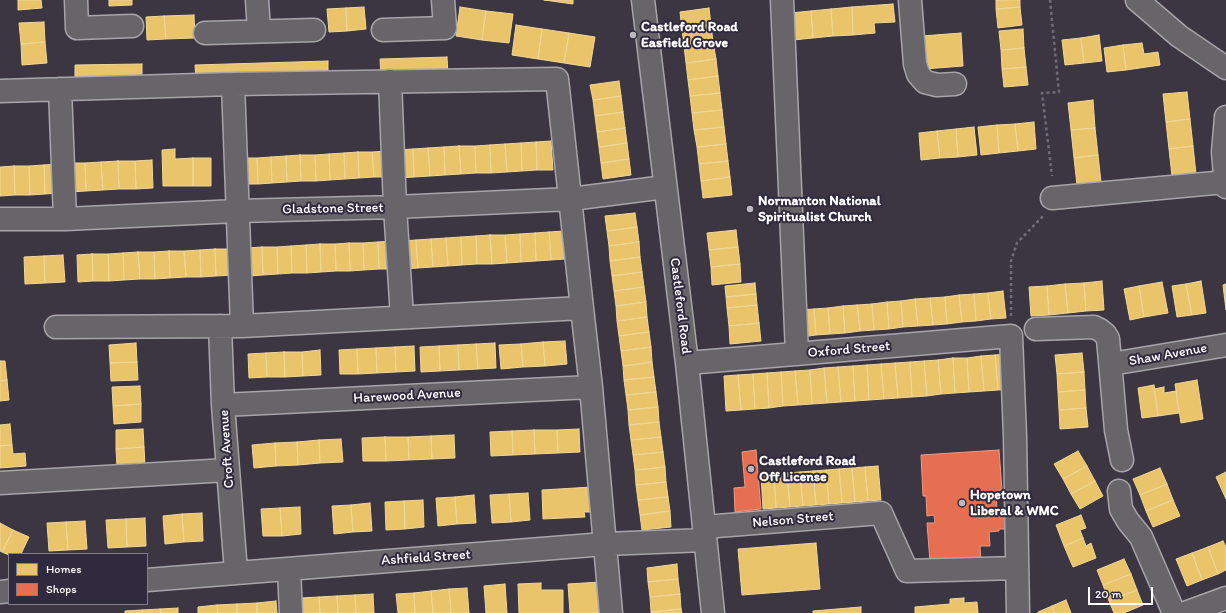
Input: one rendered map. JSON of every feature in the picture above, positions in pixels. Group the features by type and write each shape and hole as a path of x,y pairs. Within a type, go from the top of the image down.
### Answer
{"street":[{"path":"76,0 77,28 132,26"},
{"path":"257,0 259,31"},
{"path":"383,30 445,28 443,0"},
{"name":"Castleford Road","path":"643,0 687,363 713,613"},
{"path":"782,0 797,354"},
{"path":"910,0 915,64 918,74 925,82 937,85 955,84"},
{"path":"1137,0 1179,36 1226,68"},
{"path":"205,33 314,30"},
{"path":"0,91 233,84 557,79 591,387 611,613"},
{"path":"390,81 395,207 402,317"},
{"path":"233,84 242,326"},
{"path":"60,89 66,219"},
{"path":"1226,117 1223,152 1226,188"},
{"path":"1052,198 1226,182"},
{"name":"Gladstone Street","path":"0,219 66,219 237,211 395,207 570,199 665,187"},
{"path":"56,327 242,326 582,308"},
{"name":"Croft Avenue","path":"220,326 223,405 236,572"},
{"name":"Shaw Avenue","path":"1036,329 1094,328 1105,334 1108,340 1116,430 1122,460"},
{"path":"1011,336 1015,436 1018,613"},
{"name":"Oxford Street","path":"687,363 1011,336"},
{"name":"Shaw Avenue","path":"1111,364 1226,345"},
{"name":"Harewood Avenue","path":"223,405 591,387"},
{"path":"0,483 228,470"},
{"path":"1119,491 1121,509 1128,521 1141,537 1174,613"},
{"name":"Nelson Street","path":"705,534 881,513 907,571 1017,568"},
{"name":"Ashfield Street","path":"148,580 605,544 705,534"},
{"path":"289,569 291,613"},
{"path":"1185,613 1226,598"}],"path":[{"path":"1011,336 1011,261 1017,243 1050,210 1052,198 1053,189 1042,93 1059,92 1050,0"}],"building: Homes":[{"path":"18,0 41,0 42,8 18,10"},
{"path":"109,0 132,0 132,5 109,6"},
{"path":"544,0 573,0 573,4"},
{"path":"996,0 1020,0 1020,7 996,9"},
{"path":"893,4 895,22 874,23 875,33 853,35 852,7"},
{"path":"364,7 366,29 347,31 346,8"},
{"path":"460,7 486,11 482,40 456,36"},
{"path":"852,7 853,35 833,36 831,9"},
{"path":"1020,7 1022,25 998,28 996,9"},
{"path":"346,8 347,31 329,32 327,9"},
{"path":"709,8 711,25 682,29 680,12"},
{"path":"831,9 833,36 813,38 811,11"},
{"path":"486,11 513,14 509,43 482,40"},
{"path":"811,11 813,38 793,40 790,13"},
{"path":"194,15 195,38 166,39 164,16"},
{"path":"164,16 166,39 147,40 146,17"},
{"path":"44,22 45,42 21,44 19,23"},
{"path":"516,25 542,29 538,59 512,55"},
{"path":"711,25 713,42 684,46 682,29"},
{"path":"542,29 569,33 564,63 538,59"},
{"path":"1023,29 1024,48 1001,50 999,31"},
{"path":"569,33 595,37 590,67 564,63"},
{"path":"961,33 963,66 924,69 922,36"},
{"path":"1099,35 1102,61 1084,63 1081,38"},
{"path":"1081,38 1084,63 1065,65 1062,40"},
{"path":"45,42 47,63 22,65 21,44"},
{"path":"713,42 716,59 686,63 684,46"},
{"path":"1142,43 1144,54 1158,52 1160,65 1126,70 1123,45"},
{"path":"1123,45 1126,70 1107,72 1104,48"},
{"path":"1024,48 1026,67 1002,69 1001,50"},
{"path":"447,57 448,75 381,77 380,59"},
{"path":"716,59 718,76 688,80 686,63"},
{"path":"328,61 328,78 196,81 195,65"},
{"path":"142,64 142,82 75,82 75,65"},
{"path":"1026,67 1028,85 1004,87 1002,69"},
{"path":"718,76 720,93 690,96 688,80"},
{"path":"619,81 621,96 593,100 590,85"},
{"path":"1187,92 1190,119 1166,122 1163,94"},
{"path":"720,93 722,110 692,113 690,96"},
{"path":"621,96 623,112 595,116 593,100"},
{"path":"1093,100 1095,128 1071,130 1068,103"},
{"path":"722,110 724,127 694,130 692,113"},
{"path":"623,112 625,128 597,132 595,116"},
{"path":"1190,119 1193,146 1169,149 1166,122"},
{"path":"1034,122 1036,149 1018,151 1015,124"},
{"path":"1015,124 1018,151 999,153 997,125"},
{"path":"997,125 999,153 981,155 978,127"},
{"path":"724,127 726,144 697,147 694,130"},
{"path":"974,127 977,155 958,157 956,129"},
{"path":"625,128 627,143 599,147 597,132"},
{"path":"1095,128 1098,155 1074,158 1071,130"},
{"path":"956,129 958,157 940,158 937,131"},
{"path":"937,131 940,158 921,160 919,133"},
{"path":"551,141 553,170 537,170 536,142"},
{"path":"536,142 537,170 522,171 521,143"},
{"path":"521,143 522,171 507,172 505,144"},
{"path":"627,143 629,159 601,163 599,147"},
{"path":"505,144 507,172 491,173 490,145"},
{"path":"726,144 728,161 699,164 697,147"},
{"path":"490,145 491,173 476,173 475,146"},
{"path":"459,146 475,146 476,173 461,174"},
{"path":"459,146 461,174 445,175 444,147"},
{"path":"1193,146 1196,174 1172,176 1169,149"},
{"path":"444,147 445,175 430,176 428,148"},
{"path":"428,148 430,176 414,177 413,149"},
{"path":"175,149 175,159 193,158 193,186 163,186 162,150"},
{"path":"413,149 414,177 399,178 397,150"},
{"path":"387,151 388,177 374,177 372,152"},
{"path":"358,152 372,152 374,177 359,178"},
{"path":"358,152 359,178 345,179 344,153"},
{"path":"344,153 345,179 330,180 329,154"},
{"path":"329,154 330,180 316,181 315,155"},
{"path":"300,155 315,155 316,181 301,181"},
{"path":"300,155 301,181 287,182 286,156"},
{"path":"1098,155 1101,182 1077,185 1074,158"},
{"path":"286,156 287,182 272,183 271,157"},
{"path":"271,157 272,183 258,184 257,158"},
{"path":"193,158 211,158 211,186 193,186"},
{"path":"242,158 257,158 258,184 244,184"},
{"path":"629,159 631,175 603,179 601,163"},
{"path":"152,160 153,188 136,189 135,161"},
{"path":"118,161 135,161 136,189 119,189"},
{"path":"118,161 119,189 103,190 101,162"},
{"path":"728,161 730,177 701,181 699,164"},
{"path":"101,162 103,190 86,191 85,163"},
{"path":"68,163 85,163 86,191 69,192"},
{"path":"58,164 59,193 45,194 44,165"},
{"path":"44,165 45,194 30,195 29,166"},
{"path":"14,166 29,166 30,195 15,195"},
{"path":"14,166 15,195 0,196 0,167"},
{"path":"730,177 732,195 703,198 701,181"},
{"path":"635,213 637,227 607,231 605,216"},
{"path":"637,227 639,242 609,246 607,231"},
{"path":"736,230 738,247 709,250 707,233"},
{"path":"564,231 565,259 551,260 549,232"},
{"path":"549,232 551,260 536,261 535,233"},
{"path":"535,233 536,261 521,262 520,234"},
{"path":"520,234 521,262 507,263 505,235"},
{"path":"490,235 505,235 507,263 492,264"},
{"path":"490,235 492,264 477,264 476,236"},
{"path":"476,236 477,264 462,265 461,237"},
{"path":"461,237 462,265 448,266 446,238"},
{"path":"446,238 448,266 433,267 431,239"},
{"path":"431,239 433,267 418,268 416,240"},
{"path":"416,240 418,268 404,269 402,241"},
{"path":"392,241 393,269 379,269 378,242"},
{"path":"378,242 379,269 364,270 363,243"},
{"path":"639,242 640,257 610,261 609,246"},
{"path":"349,243 363,243 364,270 350,271"},
{"path":"349,243 350,271 336,271 335,244"},
{"path":"320,244 335,244 336,271 321,272"},
{"path":"320,244 321,272 307,273 306,245"},
{"path":"306,245 307,273 292,273 291,246"},
{"path":"291,246 292,273 278,274 277,247"},
{"path":"262,247 277,247 278,274 263,275"},
{"path":"262,247 263,275 249,276 248,248"},
{"path":"738,247 740,264 711,267 709,250"},
{"path":"215,249 231,249 232,275 216,276"},
{"path":"215,249 216,276 201,277 200,250"},
{"path":"200,250 201,277 186,277 184,251"},
{"path":"169,251 184,251 186,277 170,278"},
{"path":"169,251 170,278 155,279 154,252"},
{"path":"138,252 154,252 155,279 140,279"},
{"path":"138,252 140,279 124,280 123,253"},
{"path":"123,253 124,280 109,281 108,254"},
{"path":"92,254 108,254 109,281 93,281"},
{"path":"92,254 93,281 78,282 77,255"},
{"path":"63,255 65,282 45,283 44,256"},
{"path":"44,256 45,283 25,284 24,257"},
{"path":"640,257 642,272 612,276 610,261"},
{"path":"740,264 741,282 712,285 711,267"},
{"path":"642,272 644,287 614,291 612,276"},
{"path":"1102,281 1104,310 1086,311 1084,283"},
{"path":"1201,281 1206,313 1192,315 1186,284"},
{"path":"1162,282 1168,313 1144,317 1139,286"},
{"path":"755,283 756,294 726,297 725,286"},
{"path":"1084,283 1086,311 1068,313 1065,284"},
{"path":"1065,284 1068,313 1049,315 1047,286"},
{"path":"1186,284 1192,315 1177,317 1172,286"},
{"path":"1226,284 1226,310 1223,285"},
{"path":"1047,286 1049,315 1031,316 1029,287"},
{"path":"1139,286 1144,317 1130,320 1124,289"},
{"path":"644,287 646,302 616,306 614,291"},
{"path":"1003,291 1006,318 991,319 988,293"},
{"path":"988,293 991,319 976,321 974,294"},
{"path":"756,294 757,305 727,308 726,297"},
{"path":"974,294 976,321 962,322 959,295"},
{"path":"959,295 962,322 947,324 945,297"},
{"path":"945,297 947,324 933,325 930,298"},
{"path":"930,298 933,325 918,326 915,299"},
{"path":"915,299 918,326 903,327 901,301"},
{"path":"901,301 903,327 889,329 887,302"},
{"path":"646,302 647,317 617,321 616,306"},
{"path":"887,302 889,329 874,330 872,304"},
{"path":"872,304 874,330 860,331 857,305"},
{"path":"757,305 759,323 729,326 727,308"},
{"path":"857,305 860,331 845,333 843,306"},
{"path":"843,306 845,333 830,334 828,308"},
{"path":"828,308 830,334 816,335 814,309"},
{"path":"814,309 816,335 802,337 799,310"},
{"path":"647,317 649,332 619,336 617,321"},
{"path":"759,323 761,341 730,344 729,326"},
{"path":"649,332 651,347 621,351 619,336"},
{"path":"565,341 567,364 545,366 543,342"},
{"path":"543,342 545,366 523,367 521,344"},
{"path":"136,343 137,362 110,363 109,345"},
{"path":"495,343 496,368 478,369 476,344"},
{"path":"476,344 478,369 459,370 458,345"},
{"path":"521,344 523,367 501,369 499,345"},
{"path":"458,345 459,370 440,371 439,346"},
{"path":"414,346 415,371 396,372 395,347"},
{"path":"439,346 440,371 421,372 420,347"},
{"path":"395,347 396,372 377,373 376,348"},
{"path":"651,347 652,362 623,366 621,351"},
{"path":"376,348 377,373 358,374 357,349"},
{"path":"357,349 358,374 340,374 339,350"},
{"path":"320,350 321,375 303,376 302,352"},
{"path":"284,352 302,352 303,376 285,377"},
{"path":"284,352 285,377 267,377 266,353"},
{"path":"266,353 267,377 249,378 248,354"},
{"path":"1082,353 1084,372 1057,374 1055,355"},
{"path":"1010,354 1012,389 998,390 995,355"},
{"path":"995,355 998,390 984,391 981,356"},
{"path":"981,356 984,391 969,392 967,358"},
{"path":"953,358 967,358 969,392 955,393"},
{"path":"953,358 955,393 941,394 938,360"},
{"path":"938,360 941,394 927,396 924,361"},
{"path":"0,361 5,361 7,380 0,381"},
{"path":"924,361 927,396 912,397 910,362"},
{"path":"137,362 138,380 111,381 110,363"},
{"path":"652,362 654,377 624,380 623,366"},
{"path":"910,362 912,397 898,398 895,363"},
{"path":"895,363 898,398 884,399 881,364"},
{"path":"881,364 884,399 869,400 867,365"},
{"path":"867,365 869,400 855,401 853,366"},
{"path":"853,366 855,401 841,402 838,367"},
{"path":"838,367 841,402 827,403 824,368"},
{"path":"824,368 827,403 812,404 810,370"},
{"path":"810,370 812,404 798,405 795,371"},
{"path":"795,371 798,405 783,406 781,372"},
{"path":"781,372 783,406 769,408 767,373"},
{"path":"1084,372 1085,390 1058,392 1057,374"},
{"path":"767,373 769,408 755,409 753,374"},
{"path":"753,374 755,409 741,410 738,375"},
{"path":"738,375 741,410 726,411 724,376"},
{"path":"654,377 656,392 626,395 624,380"},
{"path":"7,380 9,400 0,401 0,381"},
{"path":"1197,380 1203,419 1181,423 1175,384"},
{"path":"1154,385 1158,416 1142,418 1138,388"},
{"path":"140,386 141,404 113,406 112,387"},
{"path":"1164,387 1164,393 1176,391 1179,413 1158,416 1154,389"},
{"path":"1085,390 1086,408 1059,410 1058,392"},
{"path":"656,392 658,407 628,410 626,395"},
{"path":"141,404 141,422 114,424 113,406"},
{"path":"658,407 659,422 629,425 628,410"},
{"path":"1086,408 1088,427 1060,429 1059,410"},
{"path":"659,422 661,437 631,440 629,425"},
{"path":"10,424 12,445 0,446 0,425"},
{"path":"143,429 144,447 116,449 116,430"},
{"path":"579,429 580,452 558,453 557,430"},
{"path":"534,430 557,430 558,453 535,454"},
{"path":"534,430 535,454 513,455 512,431"},
{"path":"512,431 513,455 491,456 490,432"},
{"path":"454,435 455,458 432,459 431,436"},
{"path":"431,436 432,459 409,460 408,437"},
{"path":"385,437 408,437 409,460 386,461"},
{"path":"385,437 386,461 363,461 362,438"},
{"path":"661,437 663,452 633,455 631,440"},
{"path":"341,439 343,462 320,463 319,440"},
{"path":"319,440 320,463 298,465 297,442"},
{"path":"297,442 298,465 276,466 275,443"},
{"path":"275,443 276,466 254,468 252,445"},
{"path":"12,445 13,454 25,453 26,466 0,468 0,446"},
{"path":"144,447 145,466 117,467 116,449"},
{"path":"1078,451 1087,466 1063,479 1054,464"},
{"path":"663,452 665,467 635,470 633,455"},
{"path":"878,466 881,500 868,501 865,467"},
{"path":"1087,466 1095,481 1071,494 1063,479"},
{"path":"665,467 666,482 636,485 635,470"},
{"path":"865,467 868,501 855,502 852,468"},
{"path":"852,468 855,502 842,503 839,469"},
{"path":"1160,468 1167,484 1140,495 1133,479"},
{"path":"839,469 842,503 829,504 826,470"},
{"path":"826,470 829,504 816,505 813,471"},
{"path":"813,471 816,505 803,506 800,472"},
{"path":"800,472 803,506 790,507 787,473"},
{"path":"1226,472 1226,499 1216,477"},
{"path":"787,473 790,507 776,508 774,474"},
{"path":"774,474 776,508 763,509 761,475"},
{"path":"1095,481 1103,496 1080,509 1071,494"},
{"path":"666,482 668,497 638,500 636,485"},
{"path":"1167,484 1173,500 1146,511 1140,495"},
{"path":"592,487 593,512 584,512 585,517 543,519 542,490"},
{"path":"528,493 530,520 511,522 509,494"},
{"path":"509,494 511,522 492,523 490,495"},
{"path":"474,495 476,523 457,524 455,497"},
{"path":"455,497 457,524 438,526 436,498"},
{"path":"668,497 670,511 640,515 638,500"},
{"path":"423,500 424,527 405,529 404,501"},
{"path":"1173,500 1180,516 1153,527 1146,511"},
{"path":"404,501 405,529 386,530 385,502"},
{"path":"370,503 372,531 353,532 351,505"},
{"path":"351,505 353,532 334,534 332,506"},
{"path":"300,507 301,534 282,536 280,508"},
{"path":"280,508 282,536 263,536 261,509"},
{"path":"670,511 671,527 642,530 640,515"},
{"path":"202,513 203,541 184,542 182,514"},
{"path":"182,514 184,542 165,544 163,516"},
{"path":"1081,515 1086,528 1080,530 1083,538 1064,546 1056,525"},
{"path":"145,518 146,546 127,547 126,519"},
{"path":"126,519 127,547 108,548 106,520"},
{"path":"85,521 87,549 68,550 66,522"},
{"path":"66,522 68,550 49,551 47,523"},
{"path":"0,523 13,530 2,552 0,551"},
{"path":"13,530 29,537 21,553 8,553 8,555 2,552"},
{"path":"1083,538 1086,546 1091,543 1096,558 1073,567 1064,546"},
{"path":"1223,541 1226,547 1226,570 1218,574 1208,547"},
{"path":"816,543 820,589 742,595 738,549"},
{"path":"1208,547 1218,574 1202,580 1192,553"},
{"path":"1192,553 1202,580 1187,586 1176,559"},
{"path":"1124,559 1131,574 1103,585 1097,570"},
{"path":"677,564 678,579 648,582 647,568"},
{"path":"1131,574 1137,590 1109,601 1103,585"},
{"path":"678,579 680,594 650,597 648,582"},
{"path":"600,582 602,613 570,613 568,584"},
{"path":"541,583 541,590 563,590 563,613 519,613 518,584"},
{"path":"505,584 507,613 486,613 484,586"},
{"path":"467,588 469,613 451,613 449,589"},
{"path":"449,589 451,613 433,613 431,591"},
{"path":"1137,590 1143,605 1124,613 1114,613 1109,601"},
{"path":"431,591 433,613 415,613 414,593"},
{"path":"414,593 415,613 398,613 396,594"},
{"path":"373,594 374,613 356,613 355,595"},
{"path":"680,594 681,609 651,612 650,597"},
{"path":"355,595 356,613 338,613 337,596"},
{"path":"337,596 338,613 320,613 319,597"},
{"path":"319,597 320,613 302,613 301,598"},
{"path":"964,598 964,603 977,602 978,613 915,613 915,607 950,604 950,599"},
{"path":"1066,600 1071,613 1055,613 1052,606"},
{"path":"276,601 277,613 257,613 257,603"},
{"path":"257,603 257,613 237,613 237,604"},
{"path":"237,604 237,613 218,613 217,605"},
{"path":"217,605 218,613 198,613 198,607"},
{"path":"1052,606 1055,613 1038,613 1038,612"},
{"path":"861,607 861,613 813,613 813,611"},
{"path":"178,608 178,613 161,613 160,609"},
{"path":"160,609 161,613 142,613 142,610"},
{"path":"681,609 682,613 651,613 651,612"},
{"path":"142,610 142,613 125,613 125,611"}],"building: Shops":[{"name":"Castleford Road Off License","path":"756,450 761,509 735,512 734,488 745,487 742,452"},
{"name":"Hopetown Liberal & WMC","path":"999,450 1002,490 996,491 997,511 1007,510 1009,529 999,529 999,531 989,532 990,546 980,546 981,562 930,562 927,523 935,523 934,515 927,516 926,496 923,496 921,455"}],"place":[{"name":"Castleford Road Easfield Grove","path":"633,35"},
{"name":"Normanton National Spiritualist Church","path":"750,209"},
{"name":"Castleford Road Off License","path":"751,469"},
{"name":"Hopetown Liberal & WMC","path":"962,503"}]}
